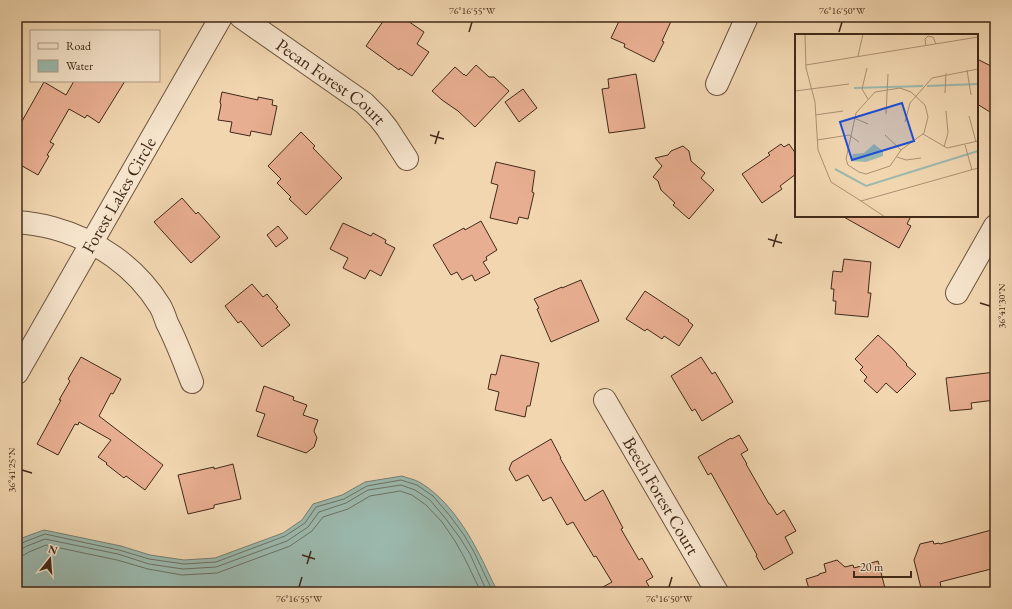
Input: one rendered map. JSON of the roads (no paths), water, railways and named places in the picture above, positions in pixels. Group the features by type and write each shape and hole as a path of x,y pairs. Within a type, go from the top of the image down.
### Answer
{"street":[{"name":"Forest Lakes Circle","path":"17,373 221,17"},
{"name":"Pecan Forest Court","path":"241,17 364,103 387,128 407,159"},
{"path":"717,84 748,17"},
{"path":"17,222 52,228 76,235 108,252 128,268 144,284 160,306 192,382"},
{"path":"957,293 995,226"},
{"name":"Beech Forest Court","path":"606,400 717,592"}],"water":[{"path":"402,476 417,481 428,488 445,503 460,521 472,540 498,592 17,592 17,542 22,538 44,530 121,546 150,555 184,560 215,558 283,533 302,520 313,504 342,495 365,482"}]}
